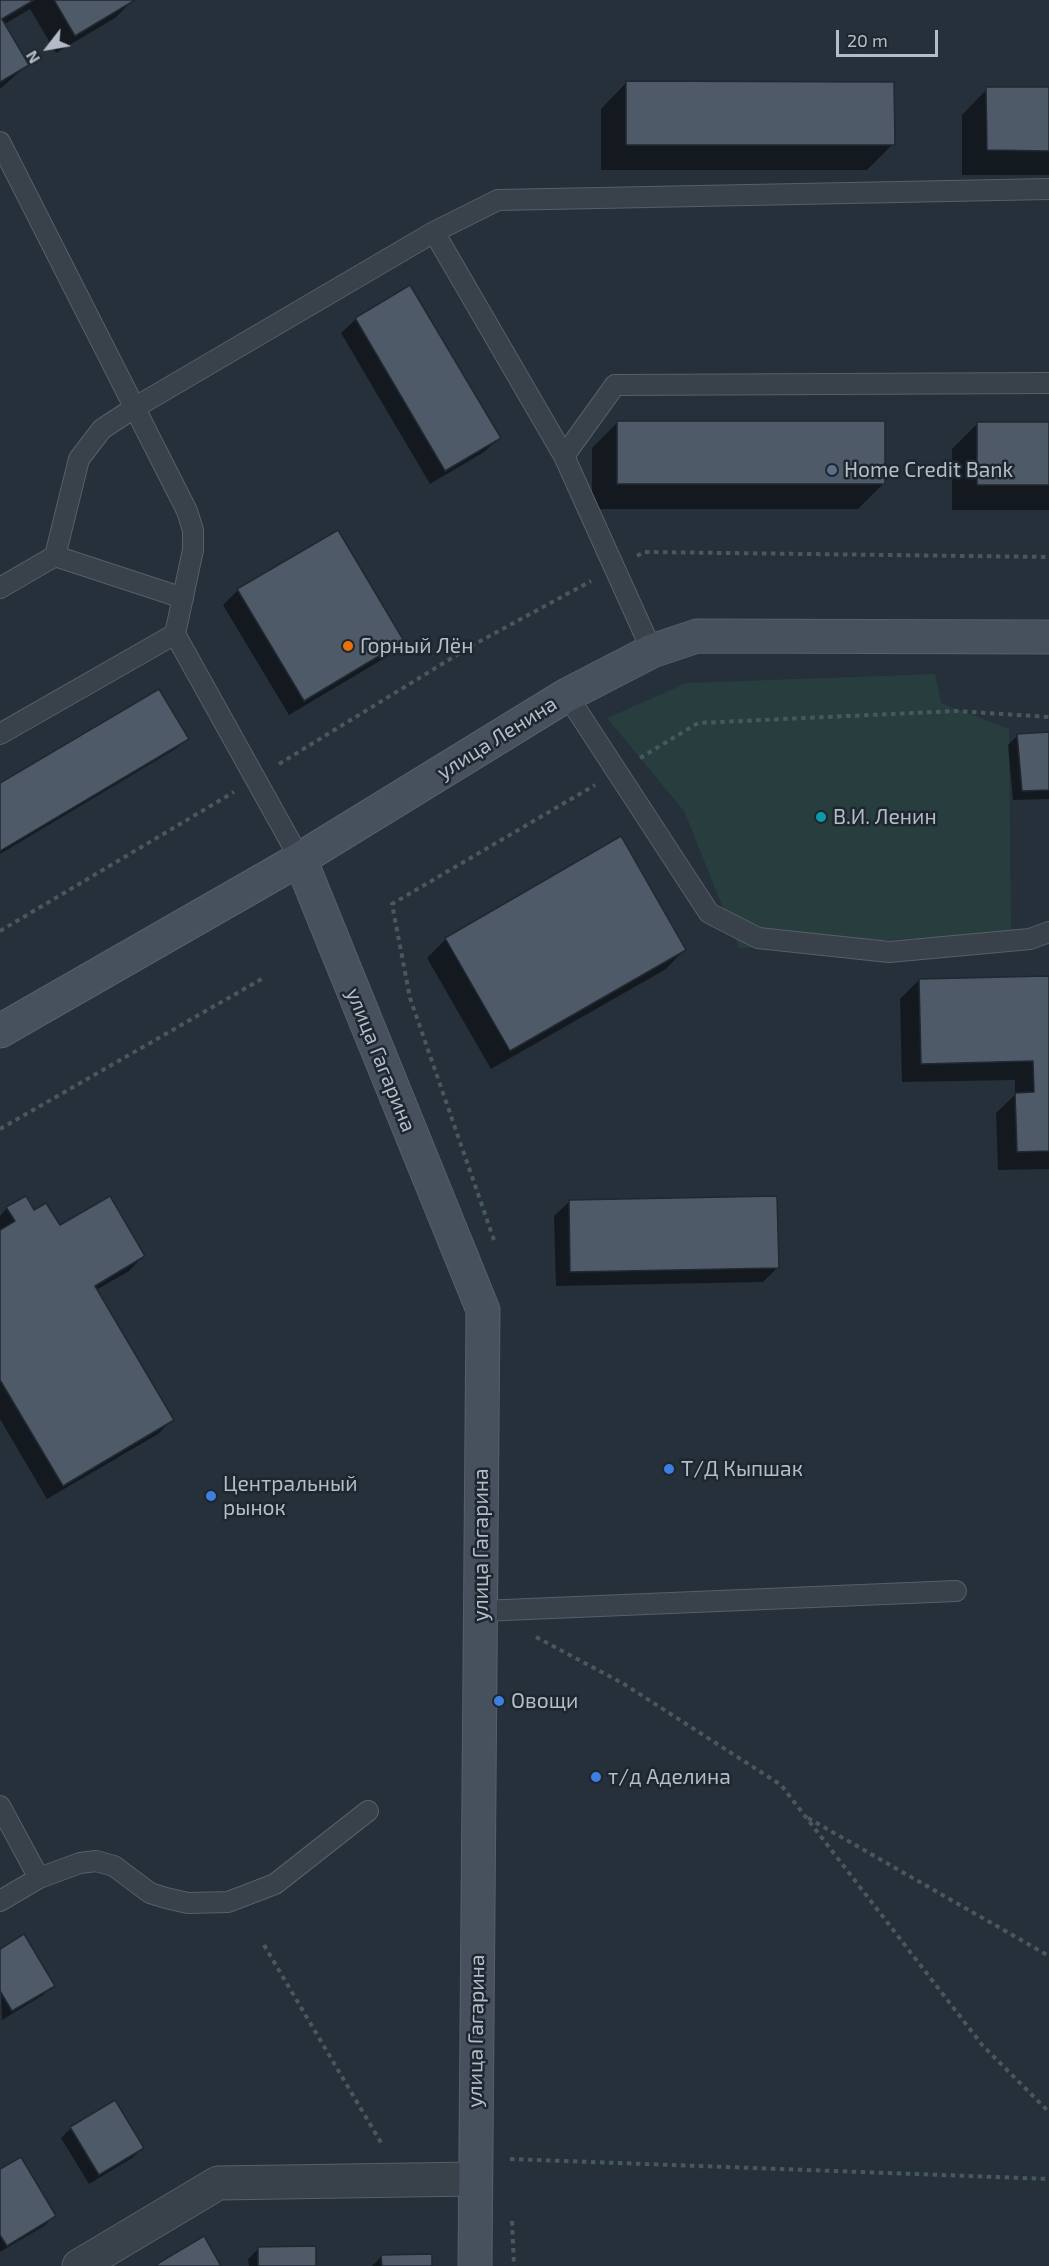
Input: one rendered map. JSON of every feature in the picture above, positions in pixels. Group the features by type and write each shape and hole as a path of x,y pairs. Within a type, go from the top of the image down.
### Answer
{"street":[{"name":"улица Ленина","path":"0,1031 300,859 567,695 652,651 698,636 1049,637"},
{"name":"улица Гагарина","path":"300,859 483,1310 473,2179 475,2266"},
{"path":"79,2266 218,2183 473,2179"}],"lane":[{"path":"0,142 187,511 193,530 193,550 175,634 300,859"},
{"path":"0,588 55,556 79,459 102,429 434,232 498,200 1049,189"},
{"path":"434,232 564,456 652,651"},
{"path":"564,456 615,385 1049,383"},
{"path":"55,556 183,598"},
{"path":"0,734 175,634"},
{"path":"567,695 709,913 758,938 889,952 1030,939 1049,932"},
{"path":"481,1611 956,1591"},
{"path":"0,1806 39,1878"},
{"path":"0,1901 39,1878 80,1863 96,1861 114,1866 150,1893 166,1898 188,1902 228,1902 275,1884 368,1811"}],"path":[{"path":"0,931 255,779 473,645 644,552 1049,557"},
{"path":"392,903 698,723 956,711 1049,717"},
{"path":"0,1129 265,977"},
{"path":"526,1631 624,1684 781,1785 983,2046 1049,2112"},
{"path":"804,1816 1049,1956"},
{"path":"264,1946 387,2152"},
{"path":"510,2159 1049,2179"}],"green space":[{"path":"935,674 941,703 1009,729 1011,933 739,948 684,811 607,718 687,683"}],"building":[{"path":"0,0 34,0 2,19 29,65 0,82"},
{"path":"54,0 135,0 75,36"},
{"path":"626,81 894,82 895,145 626,145"},
{"path":"986,87 1049,87 1049,151 987,150"},
{"path":"410,285 501,438 445,471 355,318"},
{"path":"617,421 885,421 885,484 617,484"},
{"path":"977,422 1049,422 1049,485 977,485"},
{"path":"338,530 404,641 304,701 237,589"},
{"path":"159,689 189,739 0,851 0,783"},
{"path":"1049,732 1049,790 1022,791 1017,734"},
{"path":"621,836 686,950 510,1051 445,938"},
{"path":"1049,976 1049,1151 1017,1152 1015,1093 1034,1092 1033,1061 921,1064 919,979"},
{"path":"26,1196 34,1210 46,1203 60,1225 110,1196 145,1256 95,1286 174,1420 63,1486 0,1380 0,1230 15,1221 6,1207"},
{"path":"777,1196 779,1268 570,1272 569,1200"},
{"path":"24,1934 55,1986 12,2011 0,1991 0,1949"},
{"path":"115,2100 144,2148 99,2175 70,2127"},
{"path":"21,2157 56,2216 7,2246 0,2235 0,2169"},
{"path":"204,2236 221,2266 158,2266 157,2264"},
{"path":"316,2246 316,2266 258,2266 258,2247"},
{"path":"432,2254 432,2266 382,2266 381,2255"}],"place":[{"name":"Home Credit Bank","path":"832,470"},
{"name":"Горный Лён","path":"348,646"},
{"name":"В.И. Ленин","path":"821,817"},
{"name":"Т/Д Кыпшак","path":"669,1469"},
{"name":"Центральный рынок","path":"211,1496"},
{"name":"Овощи","path":"499,1701"},
{"name":"т/д Аделина","path":"596,1777"}]}
